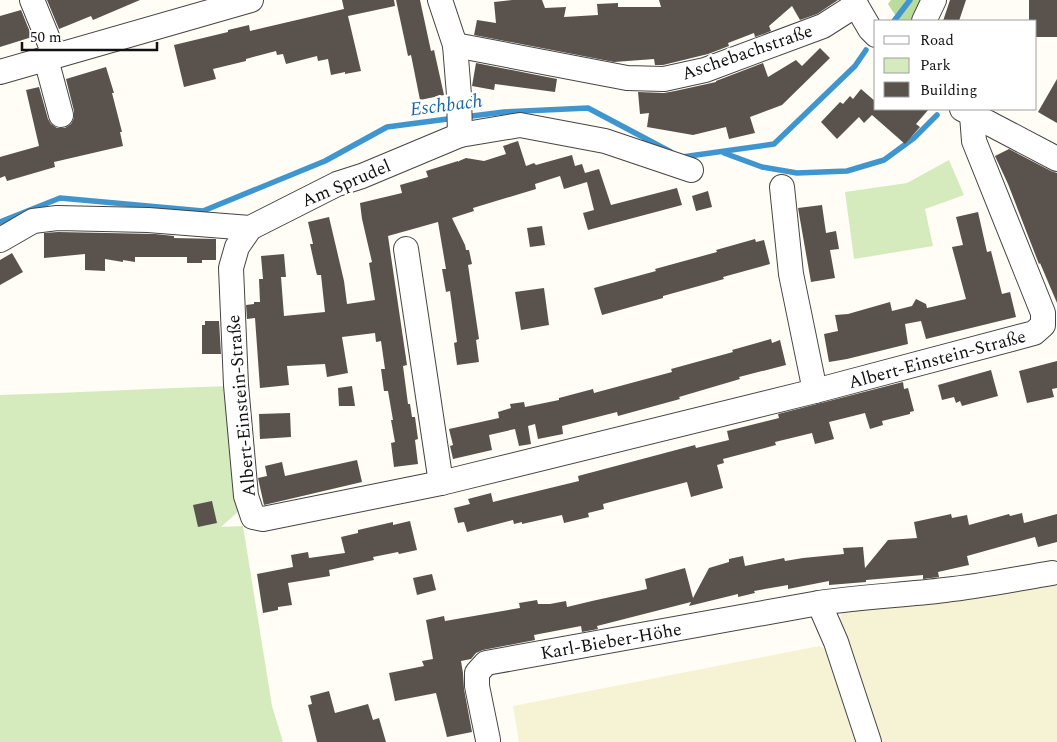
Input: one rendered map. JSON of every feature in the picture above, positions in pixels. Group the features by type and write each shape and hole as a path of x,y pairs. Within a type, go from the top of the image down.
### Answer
{"street":[{"path":"32,0 50,58 61,115"},
{"path":"0,72 251,0"},
{"path":"440,0 455,45 460,135"},
{"path":"924,20 934,0"},
{"path":"855,3 874,33"},
{"name":"Aschebachstraße","path":"455,45 627,78 664,79 705,70 823,26 855,3"},
{"path":"967,112 1057,159"},
{"name":"Albert-Einstein-Straße","path":"250,228 237,246 231,268 236,385 246,496 253,517 263,519 441,483 814,391 1034,334 1042,325 1043,313 974,141 967,112"},
{"name":"Am Sprudel","path":"250,228 337,184 362,176 460,135 520,125 605,141 691,170"},
{"path":"782,187 791,274 814,391"},
{"path":"0,240 33,220 57,218 148,220 250,228"},
{"path":"406,249 441,483"},
{"name":"Karl-Bieber-Höhe","path":"488,742 477,686 477,673 486,663 819,603 851,598 978,586 1052,573"},
{"path":"819,603 836,642 869,742"}],"shaded area":[{"path":"1057,584 1057,742 873,742 839,624 841,614 855,609 996,594"},
{"path":"819,646 831,651 861,742 519,742 513,706"}],"green space":[{"path":"891,0 931,0 918,20 898,20 888,4"},
{"path":"949,160 964,195 925,209 933,246 854,259 845,192 907,183"},
{"path":"231,386 250,501 221,527 243,526 272,706 283,742 0,742 0,395"}],"building":[{"path":"47,0 140,0 93,20 91,16 59,29"},
{"path":"342,0 394,0 395,6 348,16 361,71 331,75 328,59 318,61 317,56 286,64 283,54 277,55 276,51 213,69 216,79 184,87 174,45 249,25 250,31 344,9"},
{"path":"396,0 420,0 431,51 434,50 444,95 420,100 411,55 408,56"},
{"path":"542,0 545,8 566,7 564,17 598,15 597,4 618,3 618,7 661,7 659,0 838,0 817,14 800,20 792,6 769,26 771,31 755,37 754,33 728,43 729,46 708,54 663,65 655,65 654,59 614,62 474,35 477,20 496,23 494,2"},
{"path":"950,0 966,0 959,20 943,20"},
{"path":"1029,0 1057,0 1057,37 1037,37 1037,20 1029,20"},
{"path":"21,10 32,37 0,47 0,16"},
{"path":"820,48 830,58 782,105 750,117 755,133 729,139 726,127 693,135 647,127 649,113 640,114 638,92 664,93 716,82 763,63 768,77 796,60 802,66"},
{"path":"476,63 557,79 555,92 495,84 494,90 472,86"},
{"path":"106,67 114,93 112,93 122,132 120,132 123,146 54,162 55,167 7,181 5,176 0,178 0,157 39,146 26,90 39,87 51,124 57,128 65,128 71,124 74,118 66,79"},
{"path":"1057,79 1057,123 1038,112"},
{"path":"861,89 874,100 874,110 928,110 916,124 920,127 905,144 872,115 864,123 859,117 837,139 821,122 840,102 843,104 850,96 853,99"},
{"path":"518,141 526,166 572,155 575,166 582,164 585,173 599,169 611,205 677,188 682,205 588,230 583,213 594,210 587,182 564,189 560,176 535,184 536,189 473,208 474,211 452,218 466,250 469,250 472,264 468,265 479,339 476,340 479,362 457,365 454,343 457,342 450,291 446,292 442,269 446,269 438,222 388,236 407,365 403,366 408,404 410,404 412,417 415,417 418,439 415,440 418,464 394,467 391,443 395,442 391,420 393,420 388,391 384,391 381,369 385,369 381,341 376,342 375,333 342,337 348,373 327,377 325,364 287,366 289,385 260,388 255,318 247,319 246,305 260,302 259,279 263,279 261,256 284,254 286,277 281,277 284,316 325,312 321,275 317,275 315,267 310,244 313,244 308,222 329,217 344,281 347,304 375,300 369,263 372,262 360,203 402,193 400,185 428,177 426,171 459,162 466,158 484,161 506,154 503,146"},
{"path":"1009,149 1057,173 1057,303 995,156"},
{"path":"708,191 712,207 696,211 692,196"},
{"path":"822,205 826,233 836,231 839,249 830,250 835,278 811,282 798,208"},
{"path":"978,212 987,252 991,251 1002,294 1010,292 1016,317 926,339 921,321 905,324 908,344 829,362 824,334 838,331 835,315 848,314 890,302 892,311 912,306 916,299 926,304 927,308 966,299 952,247 963,245 956,217"},
{"path":"542,226 545,245 530,247 527,228"},
{"path":"44,233 155,234 174,236 174,238 216,239 216,260 202,260 202,263 187,263 187,257 135,257 135,262 105,259 105,271 85,270 85,254 44,258"},
{"path":"755,239 756,242 764,240 770,264 602,315 594,288 656,271 655,269 717,252 716,250"},
{"path":"12,253 23,272 0,285 0,260"},
{"path":"544,288 549,325 521,330 515,292"},
{"path":"205,321 219,321 221,354 202,354 202,325 205,325"},
{"path":"771,339 772,343 780,340 786,365 739,377 740,379 679,397 680,399 618,416 617,412 562,426 563,434 538,439 535,424 528,426 531,444 519,446 515,429 489,435 492,450 453,459 450,446 453,445 449,429 499,418 498,412 511,408 510,404 524,402 525,407 559,400 559,398 593,389 594,393 672,372 671,369 733,352 732,350"},
{"path":"1057,361 1057,388 1052,389 1054,397 1027,403 1019,371"},
{"path":"991,370 998,396 962,406 960,401 956,403 954,397 942,400 938,385"},
{"path":"903,382 904,389 908,388 914,411 910,412 910,414 882,421 883,425 870,429 865,413 829,422 834,439 815,444 812,433 775,442 776,445 723,459 724,463 717,465 723,488 691,497 687,482 603,504 604,509 588,513 589,517 564,523 562,515 522,524 522,522 514,524 513,520 467,532 464,522 458,523 454,508 470,504 468,499 491,493 493,502 579,481 578,476 695,445 696,448 729,440 727,431 779,418 778,414"},
{"path":"352,386 355,406 339,406 338,388"},
{"path":"290,413 291,437 260,439 259,414"},
{"path":"357,460 362,482 264,505 258,478 267,476 265,466 282,462 285,476"},
{"path":"212,501 217,523 198,527 193,505"},
{"path":"1022,513 1024,523 1057,514 1057,542 1038,547 1035,537 967,556 969,565 938,572 939,577 923,579 923,575 829,585 829,581 788,589 788,585 754,591 755,593 738,597 738,594 689,606 691,602 597,626 598,629 582,632 581,626 534,635 535,640 483,650 476,653 471,659 461,661 472,732 447,737 436,693 395,701 389,673 424,666 422,661 433,659 426,620 444,616 445,621 520,608 519,603 537,600 538,604 566,601 567,607 647,589 645,579 685,568 693,598 709,568 729,562 729,559 743,556 745,566 784,558 785,561 844,554 843,548 863,547 865,568 888,540 917,538 914,522 951,514 952,518 967,515 969,525 1009,514 1010,516"},
{"path":"410,521 417,550 373,557 374,560 329,570 330,576 288,583 292,605 278,607 278,610 263,613 257,574 293,567 291,555 308,552 309,558 345,553 341,537 358,533 358,530 393,522 393,525"},
{"path":"432,574 436,590 417,595 413,578"},
{"path":"329,691 335,713 368,704 373,720 379,718 386,742 317,742 308,705 312,704 310,696"}],"waterway":[{"name":"Eschbach","path":"895,20 910,0"},
{"name":"Eschbach","path":"682,157 774,144 855,66 866,50"},
{"name":"Eschbach","path":"464,117 504,112 588,108 671,152"},
{"path":"724,153 762,167 797,173 847,171 884,160 914,138 937,115"},
{"name":"Eschbach","path":"0,222 60,198 203,211 325,161 387,127 455,118"}]}
